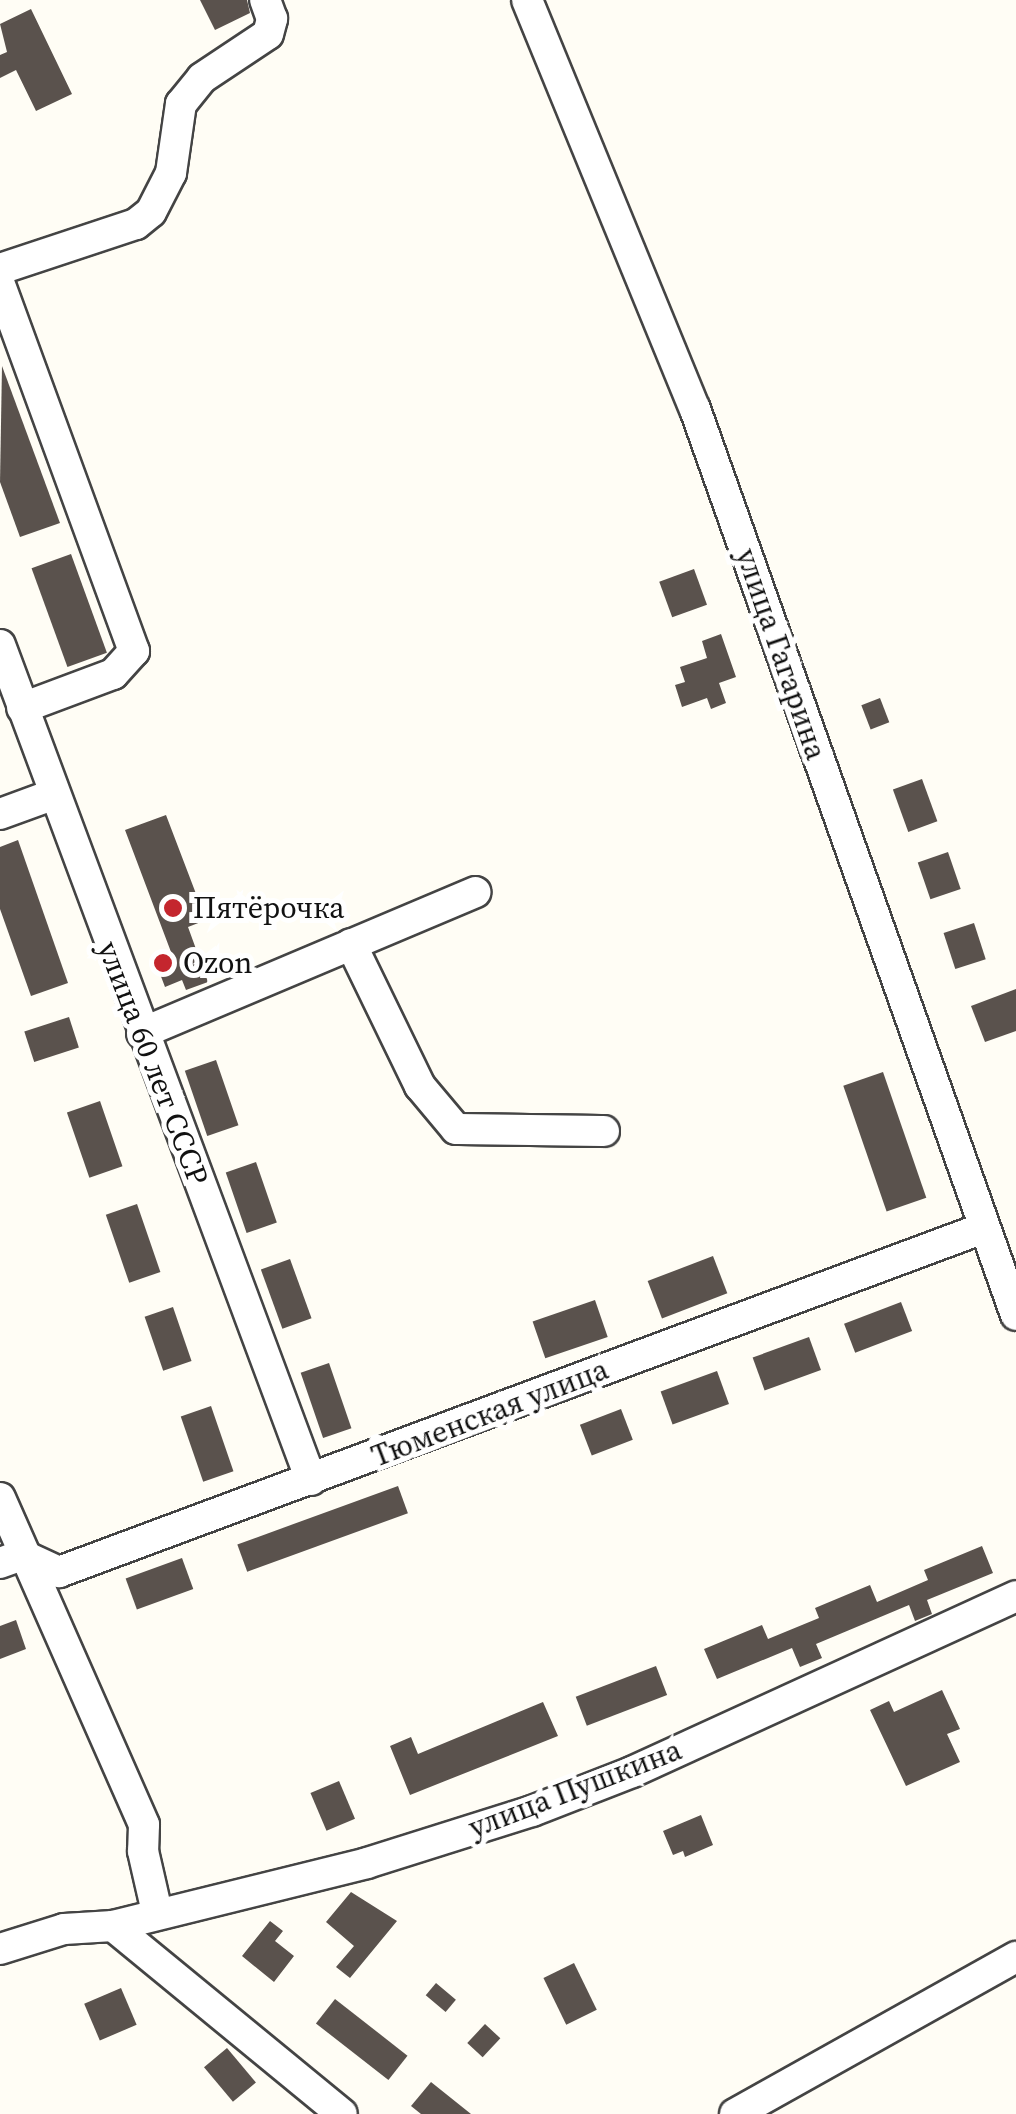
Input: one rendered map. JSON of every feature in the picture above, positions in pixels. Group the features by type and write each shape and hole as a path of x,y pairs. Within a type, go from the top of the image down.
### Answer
{"street":[{"path":"0,269 136,224 151,212 171,173 182,104 202,78 268,34 266,0"},
{"name":"улица Гагарина","path":"527,0 695,409 981,1229 1016,1315"},
{"path":"0,285 134,651 112,674 22,708"},
{"name":"улица 60 лет СССР","path":"0,645 52,794 311,1480"},
{"path":"0,814 52,794"},
{"path":"142,1032 474,892"},
{"path":"351,944 420,1086 456,1128 604,1132"},
{"name":"Тюменская улица","path":"11,1560 59,1572 981,1229"},
{"path":"0,1498 11,1560 144,1826 142,1851 156,1912"},
{"name":"улица Пушкина","path":"0,1949 64,1929 113,1926 156,1912 367,1863 532,1811 632,1772 1016,1596"},
{"path":"113,1926 342,2114"},
{"path":"735,2114 1016,1957"}],"building":[{"path":"200,0 247,0 250,13 215,30"},
{"path":"31,9 72,94 36,111 16,70 0,78 0,55 7,52 0,24"},
{"path":"2,366 60,523 20,537 0,482"},
{"path":"71,554 107,653 67,667 32,568"},
{"path":"694,569 707,605 672,617 659,582"},
{"path":"721,634 736,677 719,683 726,703 711,709 707,698 682,707 675,685 685,682 680,667 707,658 702,641"},
{"path":"880,698 889,722 871,729 861,705"},
{"path":"922,779 937,821 908,832 893,790"},
{"path":"166,815 206,920 188,927 208,982 186,990 182,980 165,987 154,958 171,952 125,830"},
{"path":"18,840 68,983 31,996 0,909 0,847"},
{"path":"948,852 961,889 930,899 918,862"},
{"path":"974,923 986,959 955,969 944,933"},
{"path":"1016,989 1016,1031 985,1042 971,1006"},
{"path":"69,1017 79,1047 34,1062 24,1032"},
{"path":"216,1060 238,1125 207,1136 185,1071"},
{"path":"883,1072 926,1198 887,1211 843,1086"},
{"path":"100,1101 122,1166 89,1178 67,1112"},
{"path":"256,1162 277,1223 247,1233 226,1172"},
{"path":"137,1204 160,1272 129,1283 106,1215"},
{"path":"713,1256 727,1293 662,1318 648,1281"},
{"path":"290,1259 312,1318 282,1329 261,1270"},
{"path":"595,1300 608,1337 545,1358 533,1321"},
{"path":"901,1302 912,1331 855,1353 844,1324"},
{"path":"173,1307 192,1361 163,1371 145,1317"},
{"path":"809,1337 821,1370 765,1390 753,1358"},
{"path":"329,1363 351,1428 323,1438 301,1373"},
{"path":"717,1371 729,1404 673,1424 661,1392"},
{"path":"211,1406 233,1471 203,1482 181,1416"},
{"path":"621,1409 633,1440 592,1456 580,1425"},
{"path":"398,1486 408,1513 247,1572 237,1544"},
{"path":"982,1546 993,1573 927,1600 932,1614 915,1621 909,1605 816,1644 822,1658 800,1667 792,1648 717,1679 704,1649 762,1625 768,1639 819,1618 815,1608 870,1585 877,1602 928,1580 924,1570"},
{"path":"182,1558 193,1589 137,1610 126,1579"},
{"path":"16,1620 26,1649 0,1659 0,1626"},
{"path":"656,1666 667,1695 587,1726 576,1697"},
{"path":"942,1690 960,1729 947,1734 960,1762 906,1786 870,1710 889,1701 894,1712"},
{"path":"543,1702 558,1736 410,1795 390,1746 411,1737 418,1754"},
{"path":"339,1781 355,1819 326,1831 310,1793"},
{"path":"701,1815 713,1845 685,1857 683,1851 673,1855 663,1831"},
{"path":"351,1892 397,1921 350,1978 336,1967 354,1946 326,1922"},
{"path":"270,1921 283,1931 275,1941 294,1956 274,1982 242,1956"},
{"path":"574,1963 597,2010 566,2025 543,1978"},
{"path":"436,1983 456,2000 446,2012 426,1995"},
{"path":"121,1988 137,2025 100,2040 84,2004"},
{"path":"335,1999 407,2056 388,2080 316,2023"},
{"path":"485,2024 500,2038 483,2057 467,2043"},
{"path":"227,2048 256,2082 233,2102 204,2067"},
{"path":"431,2082 471,2114 421,2114 411,2106"}],"place":[{"name":"Пятёрочка","path":"173,908"},
{"name":"Ozon","path":"163,963"}]}
